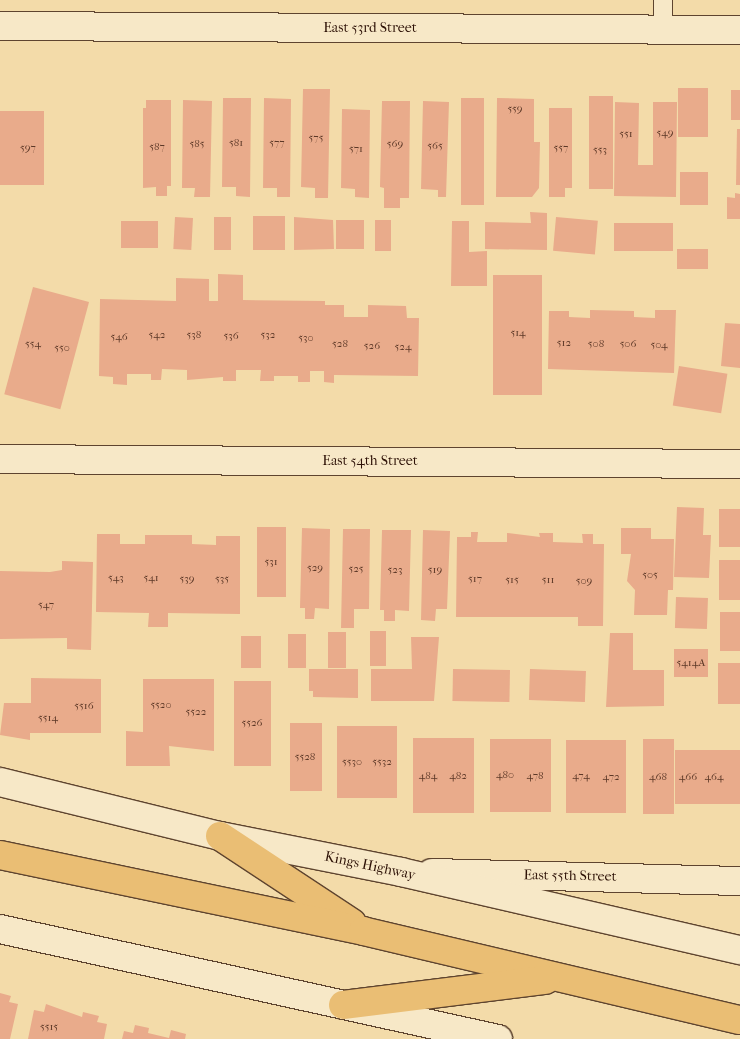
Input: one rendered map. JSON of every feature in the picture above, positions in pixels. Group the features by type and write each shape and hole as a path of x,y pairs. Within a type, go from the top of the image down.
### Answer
{"main road":[{"path":"220,836 364,931"},
{"path":"0,855 364,931 740,1020"},
{"path":"344,1005 564,978"}],"street":[{"name":"East 53rd Street","path":"0,26 740,30"},
{"name":"East 54th Street","path":"0,459 740,464"},
{"name":"Kings Highway","path":"0,782 220,836 401,872 740,950"},
{"name":"East 55th Street","path":"401,872 740,880"},
{"path":"0,929 498,1039"}],"lane":[{"path":"663,0 663,30"}],"building":[{"path":"678,88 708,88 708,137 678,137"},
{"path":"303,89 330,89 328,198 315,198 315,188 301,187"},
{"path":"731,90 740,90 740,120 731,120"},
{"path":"589,96 613,96 613,189 589,189"},
{"path":"223,98 251,98 250,197 236,196 236,187 222,187"},
{"path":"264,98 291,99 290,197 277,197 277,188 263,188"},
{"path":"461,98 484,98 484,205 461,205"},
{"path":"497,98 534,99 534,142 540,142 539,188 532,197 496,197"},
{"path":"146,100 171,100 171,186 167,186 167,196 156,196 156,187 143,188 143,108 146,108"},
{"path":"183,100 212,101 210,197 194,197 195,188 182,188"},
{"path":"382,101 410,101 409,198 400,198 400,208 384,208 384,188 380,187"},
{"path":"423,101 449,102 446,197 438,197 438,190 421,189"},
{"path":"615,102 639,103 638,165 653,165 653,102 677,102 676,197 614,196"},
{"path":"549,108 572,108 572,188 565,188 565,197 549,197"},
{"path":"342,109 370,110 369,198 355,197 355,189 341,188"},
{"path":"0,111 44,111 44,185 0,185"},
{"path":"737,129 740,129 740,185 736,185"},
{"path":"680,172 708,172 708,205 680,205"},
{"path":"735,193 740,194 740,219 727,219 727,197 735,198"},
{"path":"530,212 547,213 547,250 485,249 485,222 531,223"},
{"path":"253,216 285,216 285,250 253,250"},
{"path":"175,217 193,218 191,250 173,249"},
{"path":"214,217 231,217 231,250 214,250"},
{"path":"294,217 333,220 334,249 294,250"},
{"path":"556,217 598,221 595,255 553,251"},
{"path":"336,220 364,220 364,249 336,249"},
{"path":"375,220 391,220 391,251 375,251"},
{"path":"121,221 158,221 158,248 121,248"},
{"path":"452,221 469,221 469,252 487,251 487,286 451,286"},
{"path":"614,223 673,223 673,251 614,251"},
{"path":"677,249 708,249 708,269 677,269"},
{"path":"218,274 243,275 243,300 325,301 325,305 344,305 344,317 368,317 368,305 406,306 407,318 419,318 418,376 334,375 334,383 324,382 324,371 310,371 310,382 298,382 298,376 274,376 274,381 260,381 261,370 236,370 236,381 223,381 223,377 187,380 187,370 162,369 161,380 151,380 151,374 127,374 127,385 113,384 113,377 99,376 100,299 176,301 176,278 209,279 209,301 218,301"},
{"path":"493,275 542,275 542,395 493,395"},
{"path":"33,287 89,302 60,409 4,394"},
{"path":"590,310 634,311 634,317 655,318 655,310 676,310 674,373 548,369 549,311 569,311 569,317 590,318"},
{"path":"725,323 740,324 740,368 721,366"},
{"path":"679,366 727,374 721,413 673,406"},
{"path":"677,507 704,508 703,535 711,535 709,578 674,577"},
{"path":"719,509 740,509 740,547 719,547"},
{"path":"257,527 286,527 286,597 257,597"},
{"path":"302,528 330,529 329,609 315,608 314,619 305,619 305,608 300,608"},
{"path":"621,528 651,528 651,539 674,539 673,590 668,590 667,615 634,615 635,590 627,581 631,554 621,554"},
{"path":"343,529 370,529 369,609 354,609 354,628 341,628"},
{"path":"382,530 411,530 409,611 395,610 395,621 384,621 384,610 380,610"},
{"path":"423,530 450,531 447,609 436,609 435,621 421,620"},
{"path":"471,532 478,532 477,542 507,542 507,533 540,537 539,533 553,533 553,542 583,543 582,534 593,534 593,544 604,544 603,626 578,626 578,617 456,617 457,537 471,537"},
{"path":"97,534 120,534 120,544 145,544 145,535 192,535 192,544 216,545 216,536 240,536 240,614 168,613 168,627 148,627 149,613 96,612"},
{"path":"719,560 740,560 740,600 719,600"},
{"path":"62,561 93,562 91,650 67,649 67,638 0,639 0,571 50,572 62,570"},
{"path":"676,597 708,598 707,629 675,628"},
{"path":"720,612 740,612 740,651 720,651"},
{"path":"370,631 386,631 386,666 370,666"},
{"path":"328,632 346,632 346,668 328,668"},
{"path":"610,633 633,633 633,670 664,670 664,706 606,707"},
{"path":"288,634 306,634 306,668 288,668"},
{"path":"241,636 261,636 261,668 241,668"},
{"path":"411,637 439,637 434,701 371,701 371,669 412,669"},
{"path":"674,649 708,649 708,677 674,677"},
{"path":"718,663 740,663 740,704 718,704"},
{"path":"309,669 358,669 358,698 313,697 313,691 309,691"},
{"path":"453,669 510,670 509,702 452,701"},
{"path":"530,669 586,671 585,702 529,700"},
{"path":"31,678 101,679 101,733 30,733 30,740 0,735 4,703 31,703"},
{"path":"143,679 214,679 214,751 169,746 170,766 126,766 126,731 143,732"},
{"path":"234,681 271,681 271,766 234,766"},
{"path":"290,723 322,723 322,791 290,791"},
{"path":"337,726 397,726 397,798 337,798"},
{"path":"413,738 474,738 474,813 413,813"},
{"path":"490,739 551,739 551,812 490,812"},
{"path":"643,739 674,739 674,814 643,814"},
{"path":"566,740 626,740 626,813 566,813"},
{"path":"675,750 740,750 740,804 675,804"},
{"path":"0,993 11,996 9,1002 18,1004 10,1039 0,1039"},
{"path":"46,1004 82,1017 83,1012 99,1016 97,1022 107,1024 104,1039 28,1039 34,1010 44,1012"},
{"path":"135,1025 149,1028 148,1033 169,1038 171,1030 186,1034 185,1039 122,1039 124,1031 133,1033"}]}
